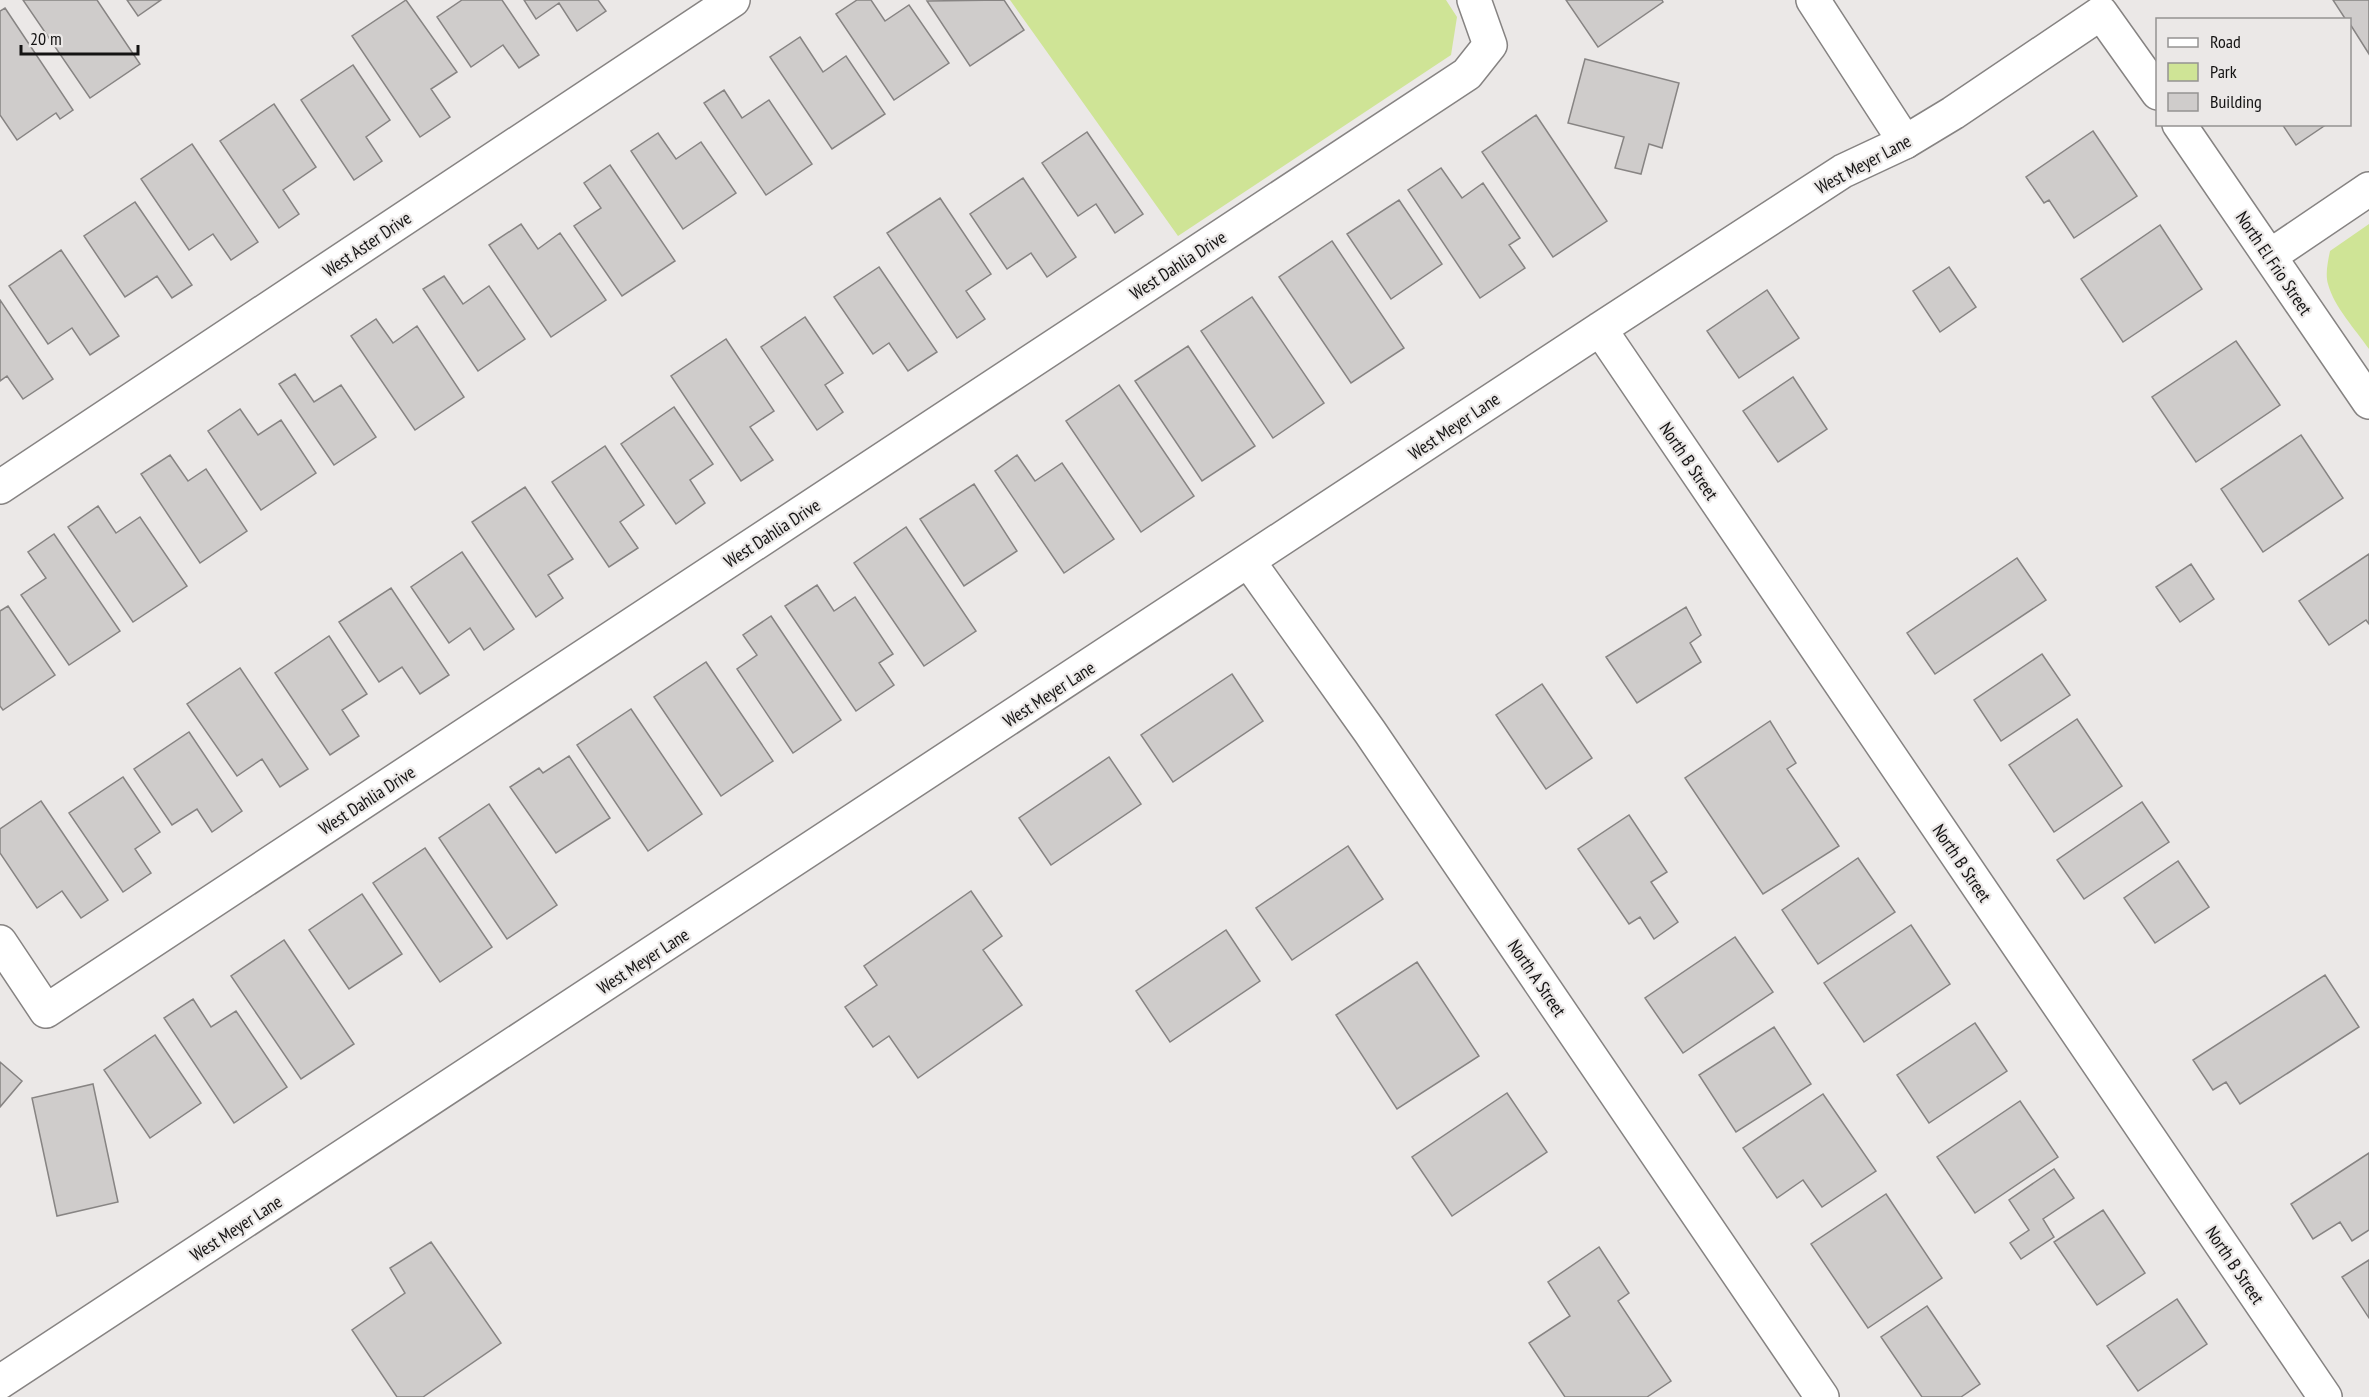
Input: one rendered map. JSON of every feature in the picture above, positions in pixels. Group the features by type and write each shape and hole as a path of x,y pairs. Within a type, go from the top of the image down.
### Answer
{"street":[{"name":"West Aster Drive","path":"0,487 733,0"},
{"name":"West Dahlia Drive","path":"0,942 46,1011 1467,74 1490,45 1474,0"},
{"path":"1813,0 1905,142"},
{"name":"West Meyer Lane","path":"0,1382 1600,329 1843,171 1905,142 2102,13 2156,92"},
{"name":"North El Frio Street","path":"2180,126 2369,402"},
{"path":"2270,256 2369,189"},
{"name":"North B Street","path":"1600,329 2325,1397"},
{"name":"North A Street","path":"1249,562 1370,732 1822,1397"}],"green space":[{"path":"1010,0 1446,0 1457,17 1451,55 1178,236"},
{"path":"2369,224 2369,349 2335,301 2328,284 2327,268 2330,251"}],"building":[{"path":"23,0 97,0 140,64 90,98"},
{"path":"127,0 161,0 138,16"},
{"path":"406,0 457,72 431,89 450,117 420,137 352,36"},
{"path":"462,0 502,0 539,55 519,68 503,45 471,67 437,17"},
{"path":"524,0 598,0 606,11 577,31 559,3 536,19"},
{"path":"857,0 871,0 885,21 909,5 949,63 894,100 836,14"},
{"path":"1004,0 1024,30 970,66 927,1"},
{"path":"1566,0 1662,0 1663,2 1598,47"},
{"path":"2333,0 2369,0 2369,54 2351,26 2351,18 2345,18"},
{"path":"5,8 73,110 60,119 56,113 17,140 0,115 0,11"},
{"path":"800,37 823,72 846,56 885,114 832,149 770,57"},
{"path":"1585,59 1679,83 1662,148 1649,144 1641,174 1615,168 1624,137 1568,123"},
{"path":"353,65 390,120 366,137 382,161 354,180 301,100"},
{"path":"724,90 742,118 769,100 812,164 766,195 704,103"},
{"path":"274,104 316,167 283,190 299,214 279,228 220,141"},
{"path":"1536,115 1607,221 1553,257 1482,152"},
{"path":"2283,126 2324,126 2296,145"},
{"path":"2093,131 2137,196 2074,238 2049,200 2044,203 2026,177"},
{"path":"1087,132 1143,214 1115,233 1096,204 1078,216 1042,163"},
{"path":"658,133 676,159 701,142 736,193 683,229 631,151"},
{"path":"192,144 258,242 231,260 213,234 189,250 141,179"},
{"path":"610,165 675,261 622,296 574,226 601,208 584,183"},
{"path":"1441,168 1462,198 1483,183 1520,238 1509,245 1525,268 1480,298 1408,190"},
{"path":"1023,178 1076,257 1047,277 1031,253 1007,269 970,214"},
{"path":"940,198 991,274 966,291 985,319 957,338 887,233"},
{"path":"1399,200 1442,264 1391,299 1347,234"},
{"path":"135,202 192,285 172,298 157,276 125,297 84,236"},
{"path":"521,224 538,249 560,233 606,300 551,337 489,245"},
{"path":"2160,225 2202,289 2123,342 2081,279"},
{"path":"1332,241 1404,348 1351,383 1279,277"},
{"path":"61,250 119,336 90,355 72,328 48,344 9,286"},
{"path":"879,267 937,352 908,371 889,343 873,354 834,297"},
{"path":"1949,267 1976,307 1940,332 1913,291"},
{"path":"444,276 463,304 489,286 525,339 478,371 423,289"},
{"path":"1767,290 1799,338 1739,378 1707,331"},
{"path":"1252,297 1324,403 1273,438 1201,331"},
{"path":"0,300 53,379 23,399 7,376 0,381"},
{"path":"805,317 843,373 825,385 843,412 817,430 761,347"},
{"path":"376,319 393,343 417,326 464,397 415,430 351,336"},
{"path":"726,339 774,411 750,427 773,460 741,481 671,376"},
{"path":"2236,341 2280,405 2196,462 2152,397"},
{"path":"1188,346 1255,446 1202,481 1135,381"},
{"path":"295,374 314,402 341,385 376,437 334,465 279,384"},
{"path":"1793,377 1827,429 1778,462 1743,411"},
{"path":"1119,385 1194,496 1141,532 1066,421"},
{"path":"674,407 713,464 690,480 705,503 676,524 621,444"},
{"path":"240,409 258,435 281,420 316,473 261,510 208,431"},
{"path":"2301,435 2343,498 2263,552 2221,489"},
{"path":"605,446 644,505 620,522 638,548 609,567 552,482"},
{"path":"170,455 188,481 206,469 247,531 200,563 141,474"},
{"path":"1017,455 1035,481 1062,463 1114,539 1064,573 995,471"},
{"path":"974,484 1017,551 964,586 920,519"},
{"path":"525,487 573,559 548,575 563,598 536,617 472,522"},
{"path":"98,506 116,533 140,517 187,586 133,622 68,527"},
{"path":"906,527 976,631 924,666 854,563"},
{"path":"54,534 120,631 69,665 21,595 46,578 28,552"},
{"path":"462,552 514,629 484,650 470,628 449,643 411,587"},
{"path":"2369,554 2369,624 2366,620 2329,645 2299,601"},
{"path":"2017,558 2046,600 1935,674 1907,633"},
{"path":"2191,564 2214,599 2180,622 2156,587"},
{"path":"817,585 834,611 855,597 893,654 879,663 894,685 856,711 785,606"},
{"path":"391,588 449,675 420,694 402,667 379,682 339,622"},
{"path":"8,606 55,675 3,710 0,706 0,611"},
{"path":"1686,607 1701,635 1690,643 1701,662 1637,703 1606,657"},
{"path":"771,616 841,720 793,753 737,669 757,655 743,635"},
{"path":"329,636 367,694 342,710 359,736 330,755 275,673"},
{"path":"2042,654 2070,695 2001,741 1974,700"},
{"path":"706,662 773,761 721,796 654,697"},
{"path":"240,668 308,769 280,787 262,759 237,776 187,704"},
{"path":"1232,674 1263,721 1173,782 1141,735"},
{"path":"1542,684 1592,758 1546,789 1496,715"},
{"path":"631,709 702,814 648,851 577,745"},
{"path":"2077,719 2122,786 2054,832 2009,765"},
{"path":"1770,721 1796,763 1787,769 1839,846 1763,894 1685,778"},
{"path":"189,732 242,811 212,832 197,809 172,825 134,769"},
{"path":"569,756 610,818 556,853 510,787 539,768 543,773"},
{"path":"1109,757 1141,804 1051,865 1019,818"},
{"path":"123,777 160,832 135,849 151,873 123,892 69,813"},
{"path":"41,801 108,900 81,918 62,891 37,908 0,853 0,829"},
{"path":"2142,802 2169,842 2084,899 2057,860"},
{"path":"489,804 557,905 507,939 439,838"},
{"path":"1629,815 1667,872 1651,882 1678,922 1654,939 1640,917 1629,924 1578,849"},
{"path":"1348,846 1383,899 1292,960 1256,908"},
{"path":"425,848 492,947 440,982 373,883"},
{"path":"1858,858 1895,912 1818,964 1782,910"},
{"path":"2178,861 2209,907 2155,943 2124,898"},
{"path":"971,891 1002,936 983,950 1022,1005 918,1078 889,1036 873,1047 845,1007 877,985 864,966"},
{"path":"362,894 402,954 349,989 309,930"},
{"path":"1911,925 1950,984 1864,1042 1824,983"},
{"path":"1226,930 1260,981 1170,1042 1136,991"},
{"path":"1735,937 1773,992 1683,1053 1645,998"},
{"path":"284,940 354,1044 301,1079 231,976"},
{"path":"1417,962 1479,1056 1397,1109 1336,1015"},
{"path":"2325,975 2359,1027 2240,1104 2226,1082 2213,1090 2193,1060"},
{"path":"193,999 211,1027 236,1011 287,1087 234,1123 164,1018"},
{"path":"1975,1023 2007,1071 1929,1123 1897,1075"},
{"path":"1774,1027 1811,1084 1736,1132 1699,1075"},
{"path":"155,1035 201,1103 150,1138 104,1070"},
{"path":"0,1062 22,1081 0,1107"},
{"path":"93,1084 118,1202 57,1216 32,1098"},
{"path":"1507,1093 1547,1152 1452,1216 1412,1157"},
{"path":"1823,1094 1876,1171 1822,1207 1803,1180 1777,1198 1743,1148"},
{"path":"2020,1101 2058,1157 1975,1213 1937,1157"},
{"path":"2369,1153 2369,1230 2352,1241 2340,1222 2313,1239 2291,1204"},
{"path":"2054,1169 2074,1198 2043,1219 2054,1237 2021,1259 2010,1243 2029,1230 2009,1200"},
{"path":"1886,1194 1942,1278 1868,1328 1811,1244"},
{"path":"2103,1210 2145,1273 2097,1305 2054,1242"},
{"path":"431,1242 501,1343 423,1397 397,1397 352,1330 405,1293 390,1268"},
{"path":"1599,1247 1629,1293 1618,1301 1671,1381 1647,1397 1565,1397 1529,1343 1570,1316 1548,1282"},
{"path":"2369,1260 2369,1318 2342,1277"},
{"path":"2177,1299 2207,1344 2138,1391 2107,1346"},
{"path":"1927,1306 1980,1384 1961,1397 1922,1397 1881,1337"}]}
